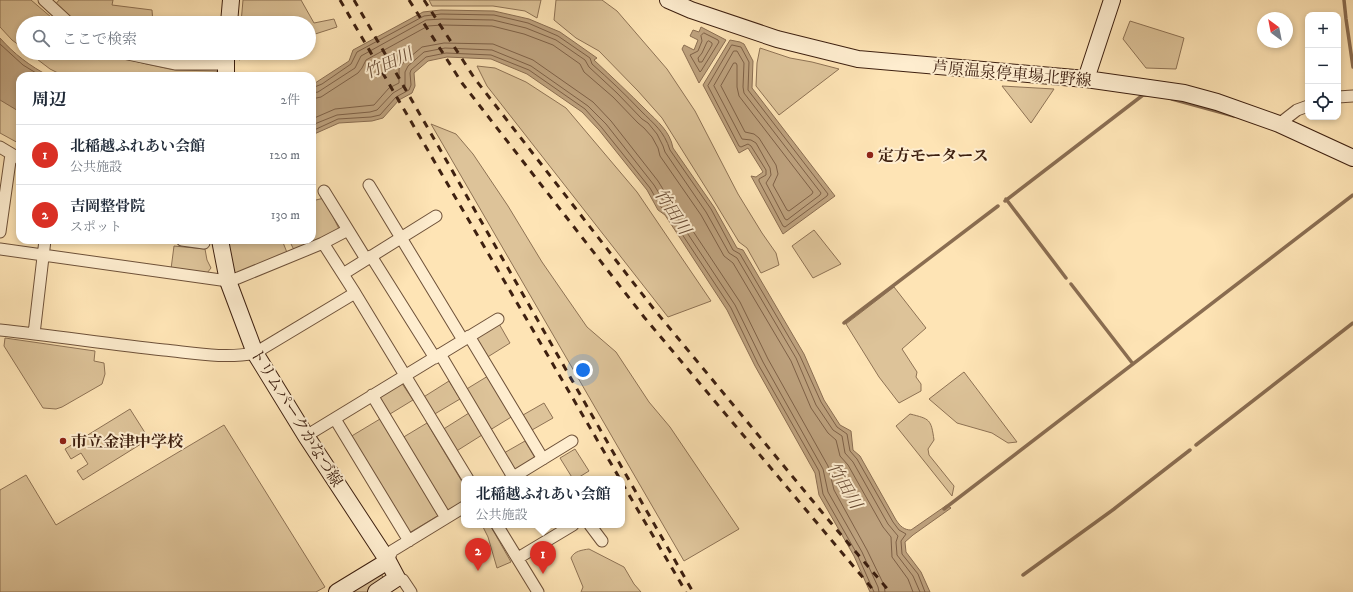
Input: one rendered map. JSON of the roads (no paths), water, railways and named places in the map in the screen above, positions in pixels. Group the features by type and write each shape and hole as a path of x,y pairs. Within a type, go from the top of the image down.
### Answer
{"main road":[{"path":"229,16 230,0"},
{"name":"芦原温泉停車場北野線","path":"668,0 691,10 777,39 858,59 1086,79 1184,93 1217,102 1279,124 1353,158"},
{"path":"1086,79 1112,0"},
{"name":"トリムパークかなづ線","path":"221,244 228,281 255,353 306,436 388,561 397,578"},
{"path":"337,592 388,561"},
{"path":"376,592 397,578"}],"street":[{"path":"44,0 61,16"},
{"path":"157,60 176,64 226,64"},
{"path":"1341,98 1353,96"},
{"path":"1279,124 1297,110 1305,107"},
{"path":"0,147 15,156 0,232"},
{"path":"369,186 543,459"},
{"path":"324,191 348,230 437,356 511,476"},
{"path":"343,274 436,216"},
{"path":"0,249 228,281 323,243 348,230"},
{"path":"323,243 466,476"},
{"path":"34,334 44,244"},
{"path":"0,330 104,344 197,354 238,356 255,353 355,293"},
{"path":"306,436 498,319"},
{"path":"372,395 446,518"},
{"path":"335,419 409,541"},
{"path":"515,476 572,441"},
{"path":"388,561 392,551 461,509"},
{"path":"499,528 538,592"},
{"path":"518,558 568,528"},
{"path":"592,528 602,541"},
{"path":"397,578 404,580 411,592"}],"water":[{"name":"竹田川","path":"441,10 494,11 529,19 560,32 597,58 594,60 666,131 673,148 714,207 737,248 743,250 804,354 824,400 840,425 851,431 853,450 860,456 901,526 911,530 947,505 951,508 905,542 906,552 921,572 930,592 870,592 854,556 819,495 815,473 755,366 727,310 665,215 658,210 647,190 599,130 582,112 527,74 491,59 447,57 428,61 414,73 415,86 412,93 399,100 383,118 372,121 339,123 316,133 316,82 349,61 353,50 423,12"},
{"path":"701,27 726,40 699,83 682,49 684,45 694,50 698,40 690,36 693,30 699,32"},
{"path":"0,38 16,53 16,60 24,60 42,72 16,72 16,110 0,100"},
{"path":"730,40 744,44 753,61 752,88 835,196 783,234 751,176 756,177 763,172 748,148 739,153 703,85"}],"waterway":[{"path":"1344,0 1353,67"},
{"path":"1005,201 1143,95 1146,95"},
{"path":"1172,99 1234,116"},
{"path":"944,509 1353,195"},
{"path":"1006,199 1066,278"},
{"path":"844,323 998,206"},
{"path":"1071,284 1133,364"},
{"path":"1196,445 1353,323"},
{"path":"1023,575 1114,509 1190,450"}],"railway":[{"path":"340,0 618,476"},
{"path":"354,0 693,592"},
{"path":"409,0 462,83 644,317 875,592"},
{"path":"424,0 475,79 653,308 890,592"},
{"path":"625,488 686,592"}],"place":[{"name":"定方モータース","path":"870,155"},
{"name":"市立金津中学校","path":"63,441"},
{"name":"吉岡整骨院","path":"478,571"},
{"name":"北稲越ふれあい会館","path":"543,574"}]}
